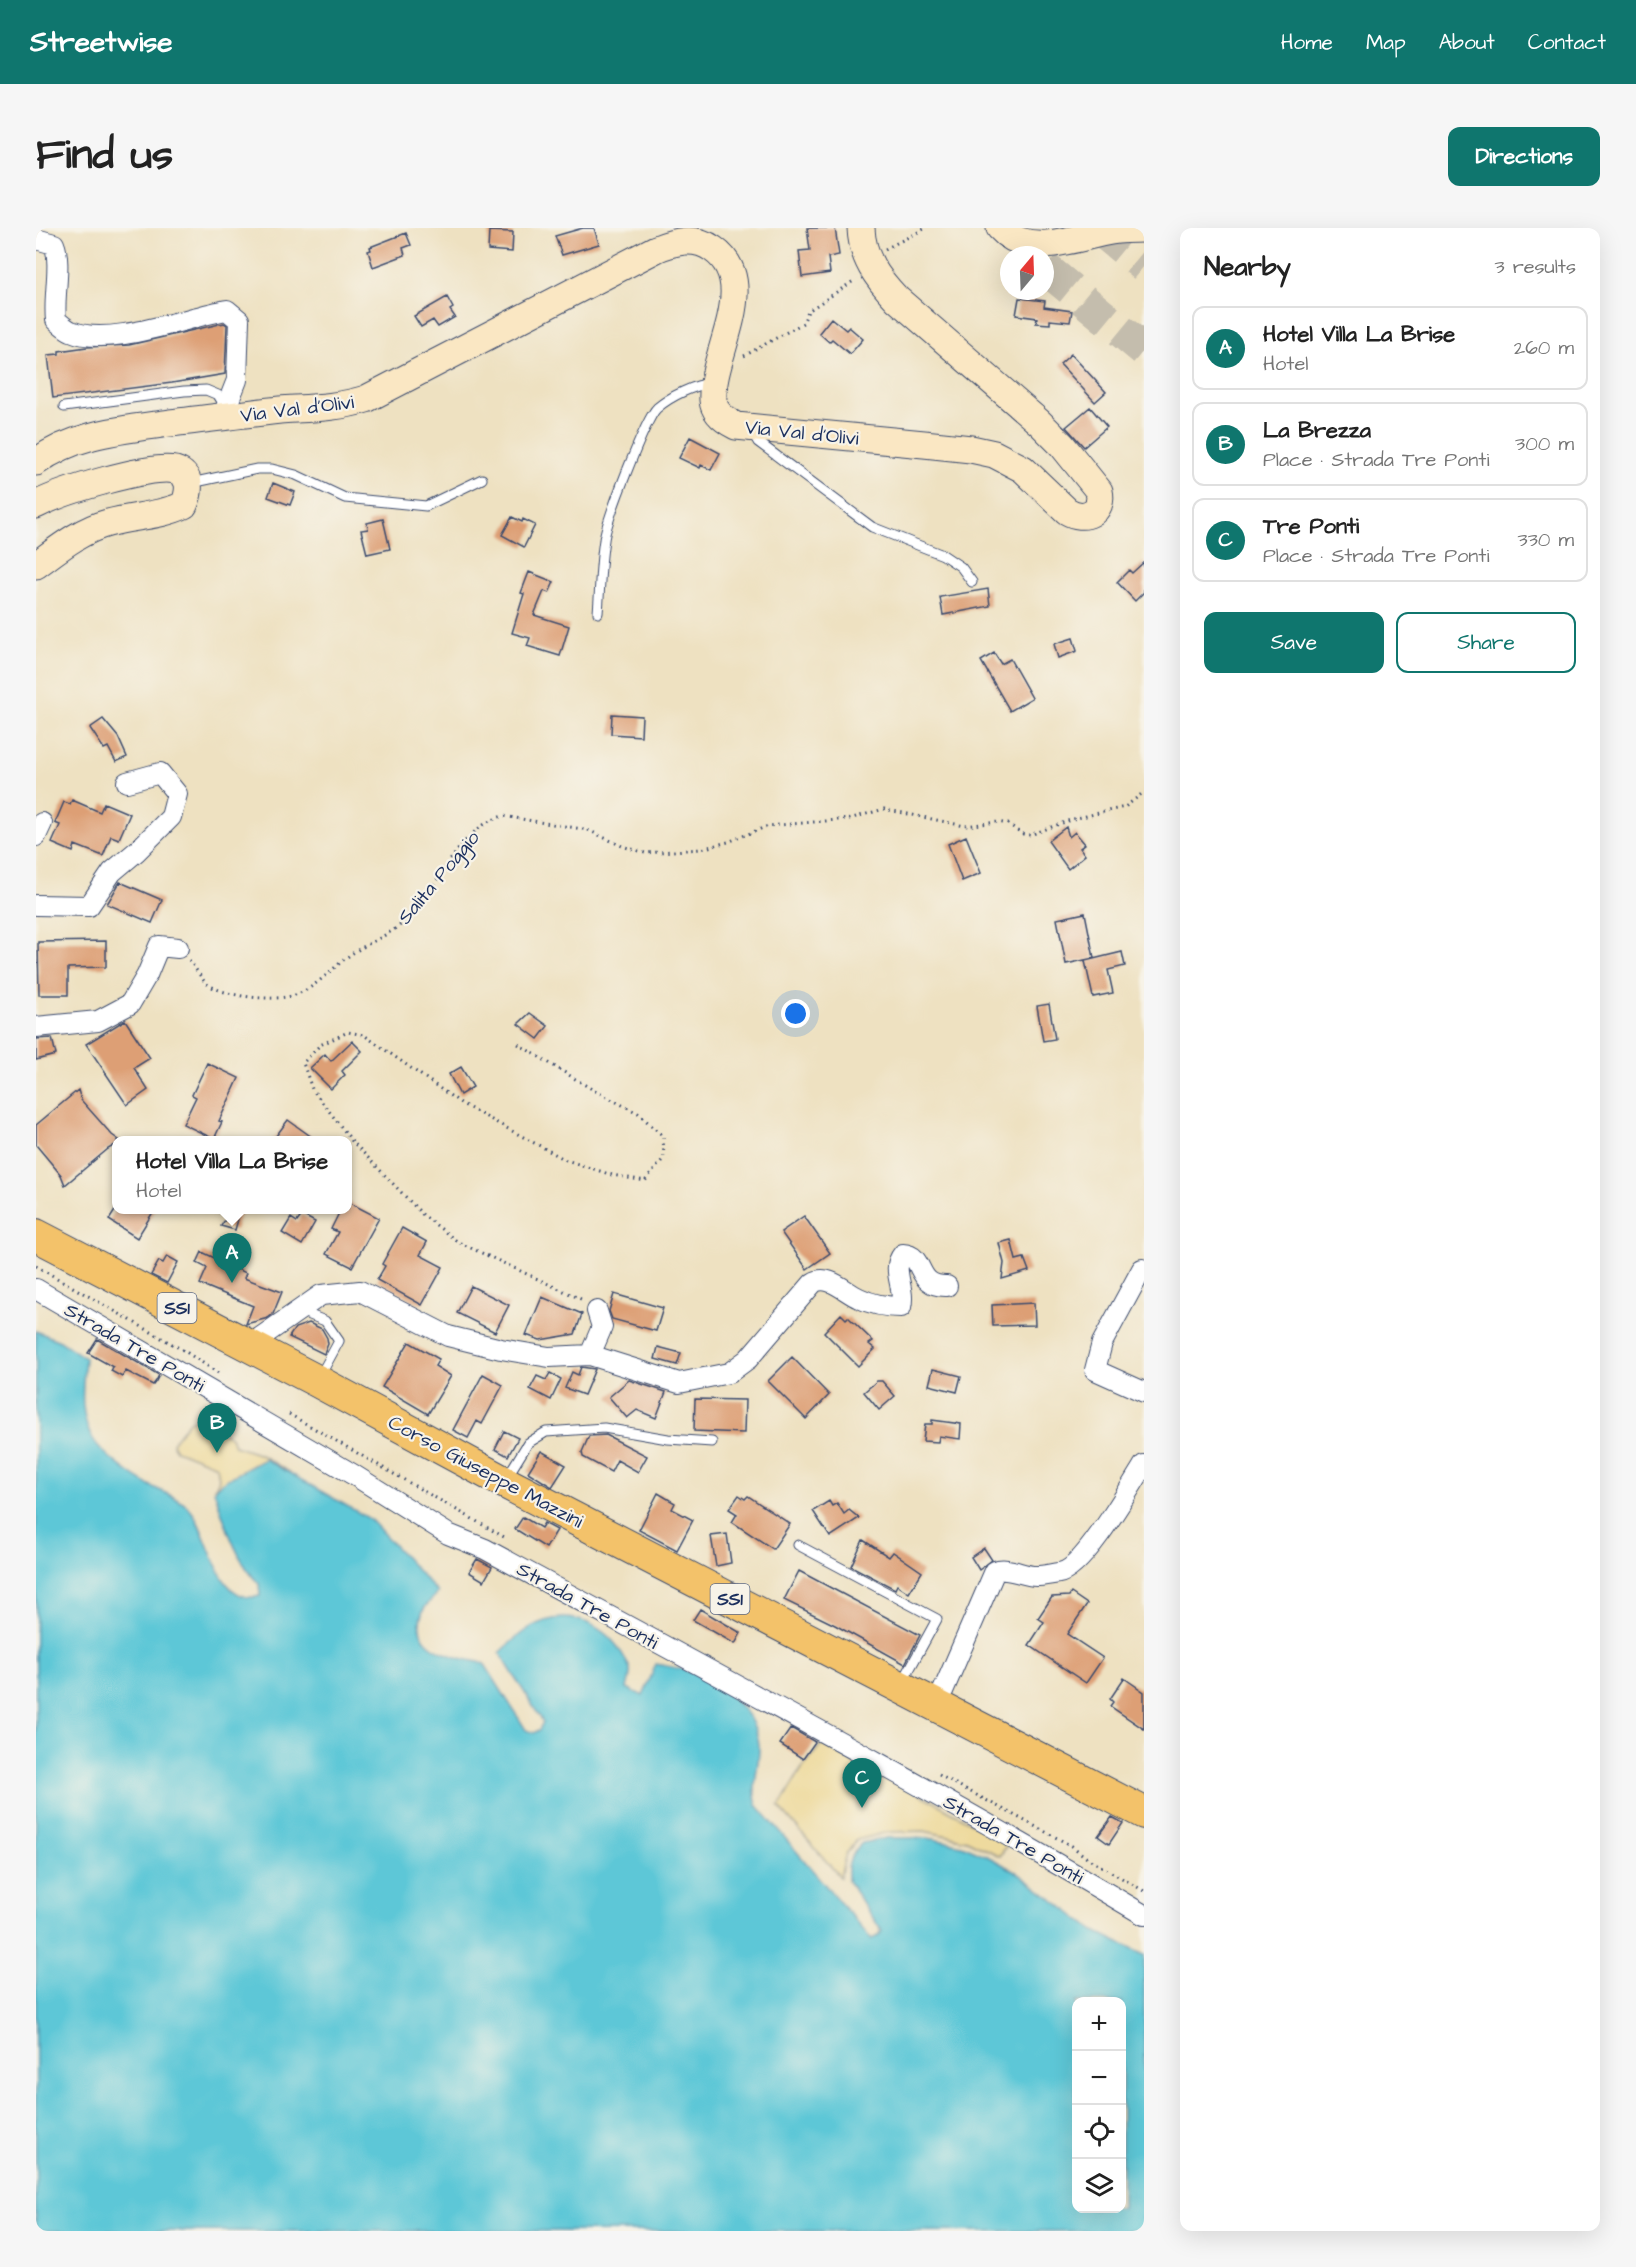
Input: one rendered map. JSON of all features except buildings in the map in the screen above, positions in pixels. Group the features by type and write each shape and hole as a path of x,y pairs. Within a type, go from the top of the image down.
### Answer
{"main road":[{"name":"Corso Giuseppe Mazzini","path":"36,1235 317,1381 504,1482 1144,1813"}],"street":[{"name":"Via Val d'Olivi","path":"36,462 53,449 96,434 227,412 321,408 346,405 366,399 656,249 672,243 687,241 700,242 720,254 727,263 734,285 732,315 716,377 713,402 717,412 727,422 752,428 924,444 982,452 1010,461 1023,469 1074,515 1090,514 1099,507 1101,498 1099,491 1062,445 1040,423 897,299 869,264 861,228"},
{"path":"1000,228 1014,239 1038,245 1113,231 1144,229"},
{"path":"36,239 54,244 58,253 54,303 56,320 70,331 86,336 131,334 227,310 239,320 237,380 227,412"},
{"path":"36,505 67,491 121,477 165,469 177,471 189,484 190,494 184,504 156,513 105,524 74,538 36,565"},
{"path":"36,905 89,906 112,872 171,817 177,794 160,773 127,782"},
{"path":"36,1026 98,1021 130,1004 147,975 159,946 178,948"},
{"path":"860,1299 891,1307 901,1307 903,1297 897,1269 899,1259 903,1254 912,1256 925,1279 933,1285 947,1286"},
{"path":"1142,1269 1102,1343 1095,1370 1144,1392"},
{"path":"251,1347 261,1337 321,1295 360,1291 448,1336 501,1349 549,1357 590,1355 680,1383 729,1373 748,1359 815,1280 827,1280 860,1299 879,1318"},
{"name":"Strada Tre Ponti","path":"36,1289 354,1475 448,1534 485,1549 871,1758 1035,1850 1144,1915"},
{"path":"590,1355 602,1327 597,1311"},
{"path":"936,1707 995,1571 1001,1569 1034,1576 1063,1573 1091,1545 1110,1521 1144,1465"}],"lane":[{"path":"598,613 604,538 642,433 656,408 716,377"},
{"path":"64,407 206,390 218,395 227,412"},
{"path":"752,428 753,436 758,442 872,527 943,555 962,567 972,582"},
{"path":"189,484 257,469 272,469 296,475 345,498 426,506 482,478"},
{"path":"300,1311 325,1321 339,1341 317,1381"},
{"path":"504,1482 528,1443 546,1432 604,1428 668,1439 712,1442"},
{"path":"798,1545 937,1619 900,1688"}],"path":[{"path":"716,377 803,323 808,311 869,264 926,228"},
{"name":"Salita Poggio","path":"178,948 206,983 233,994 259,999 294,995 315,983 351,954 404,922 441,876 454,853 477,829 491,819 503,816 588,830 622,846 645,853 702,849 728,842 768,826 849,819 884,809 965,826 998,822 1008,824 1023,834 1030,835 1073,819 1125,807 1144,792"},
{"path":"348,1136 312,1089 303,1063 320,1045 348,1032 364,1035 462,1104 566,1160 612,1175 645,1181 664,1158 663,1136 638,1113 595,1091 518,1044"},
{"path":"352,1141 423,1215 458,1242 577,1296 597,1311"},
{"path":"36,1266 186,1352 222,1376"},
{"path":"282,1411 506,1538"},
{"path":"936,1773 1072,1846 1087,1858 1144,1891"}],"sand":[{"path":"199,1417 209,1422 208,1425 231,1437 234,1446 261,1455 291,1473 264,1459 224,1481 214,1490 219,1479 217,1466 176,1450 172,1443 189,1421"},
{"path":"824,1741 1008,1843 1000,1856 967,1840 924,1831 888,1832 857,1840 846,1853 840,1877 779,1807 801,1770"}],"water":[{"path":"36,1331 60,1341 85,1358 83,1409 93,1439 110,1458 127,1471 189,1508 216,1565 233,1591 245,1597 260,1596 259,1584 237,1552 214,1490 224,1481 265,1459 370,1519 438,1593 423,1611 420,1624 422,1635 438,1650 462,1659 484,1663 526,1730 534,1733 539,1730 543,1722 500,1653 526,1630 558,1618 582,1621 603,1632 620,1650 630,1667 627,1688 643,1696 656,1664 684,1670 721,1689 742,1709 756,1732 759,1745 755,1783 757,1805 871,1939 879,1936 882,1931 848,1881 848,1867 852,1854 862,1843 887,1838 928,1838 962,1845 1015,1871 1093,1930 1144,1955 1144,2231 36,2231"}],"tunnel":[{"path":"1098,228 1144,266"},
{"path":"1054,275 1144,350"}],"place":[{"name":"Hotel Villa La Brise","path":"232,1283"},
{"name":"La Brezza","path":"217,1453"},
{"name":"Tre Ponti","path":"862,1808"}]}
